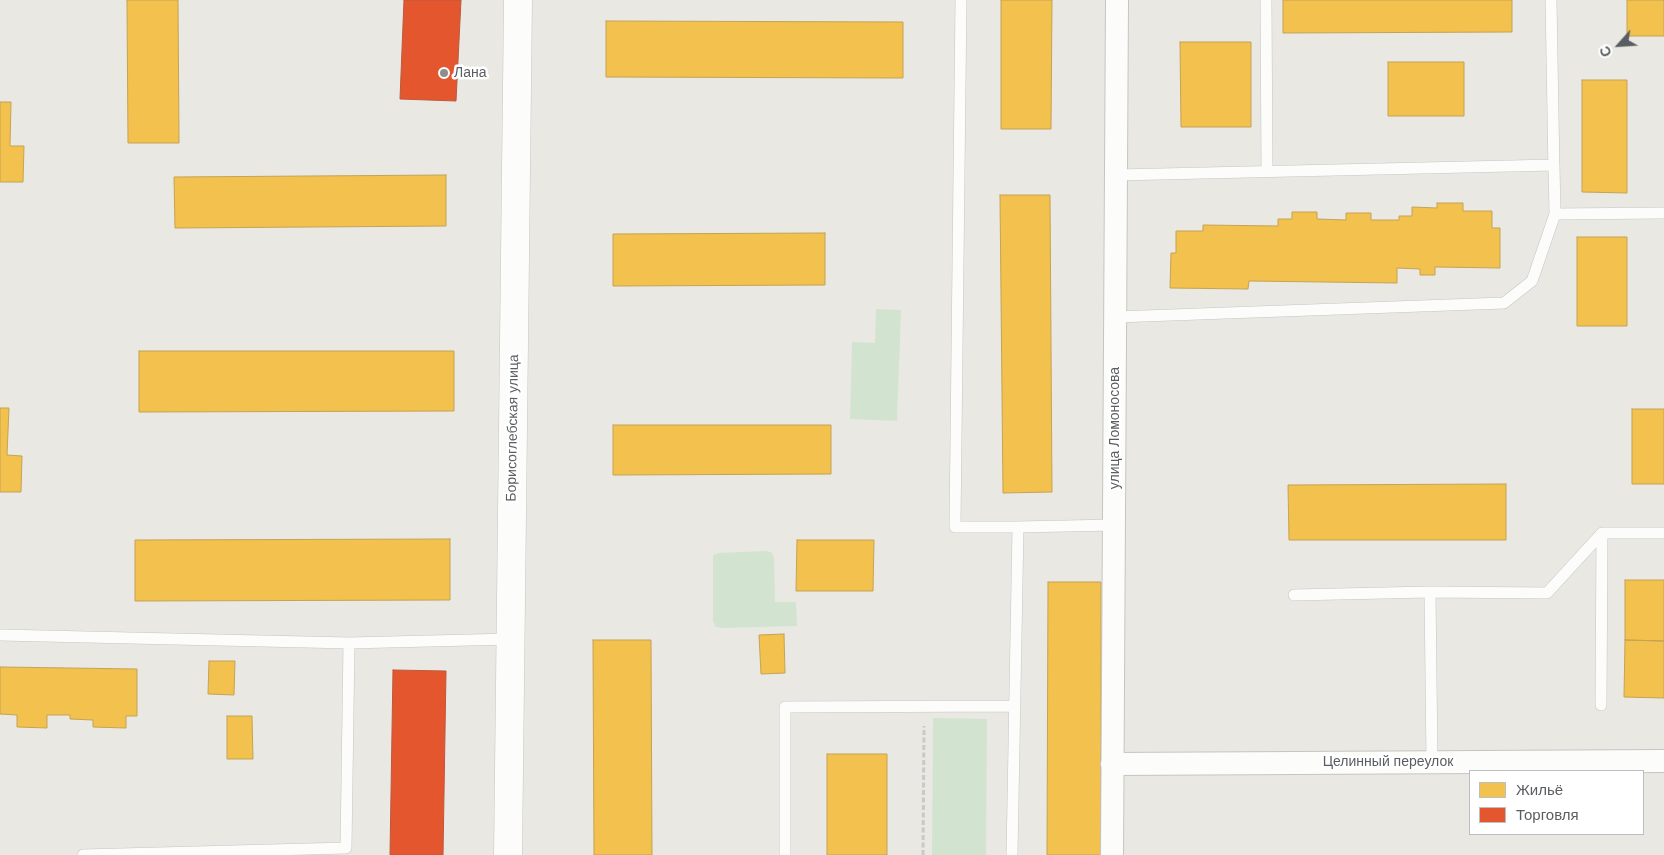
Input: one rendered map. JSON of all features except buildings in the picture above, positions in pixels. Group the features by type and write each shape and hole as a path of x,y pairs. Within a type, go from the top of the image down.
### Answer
{"street":[{"name":"Борисоглебская улица","path":"508,855 518,0"},
{"name":"улица Ломоносова","path":"1112,855 1117,0"},
{"name":"Целинный переулок","path":"1112,764 1664,761"}],"lane":[{"path":"960,0 955,527 1114,525"},
{"path":"1266,0 1267,172"},
{"path":"1116,317 1504,304 1532,281 1555,214 1551,0"},
{"path":"1116,175 1554,165"},
{"path":"1555,214 1664,213"},
{"path":"1012,855 1018,527"},
{"path":"1294,595 1430,592 1547,593 1602,533 1664,532"},
{"path":"1601,705 1602,533"},
{"path":"1430,592 1432,762"},
{"path":"0,635 349,643 511,639"},
{"path":"83,855 346,848 349,643"},
{"path":"785,855 785,707 1015,706"}],"path":[{"path":"923,855 924,707"}],"green space":[{"path":"876,309 901,310 897,421 850,419 852,342 875,343"},
{"path":"771,552 774,558 775,602 796,602 797,626 716,627 713,621 713,555 719,553"},
{"path":"933,718 987,719 986,855 932,855"}],"place":[{"name":"Лана","path":"444,73"}]}
